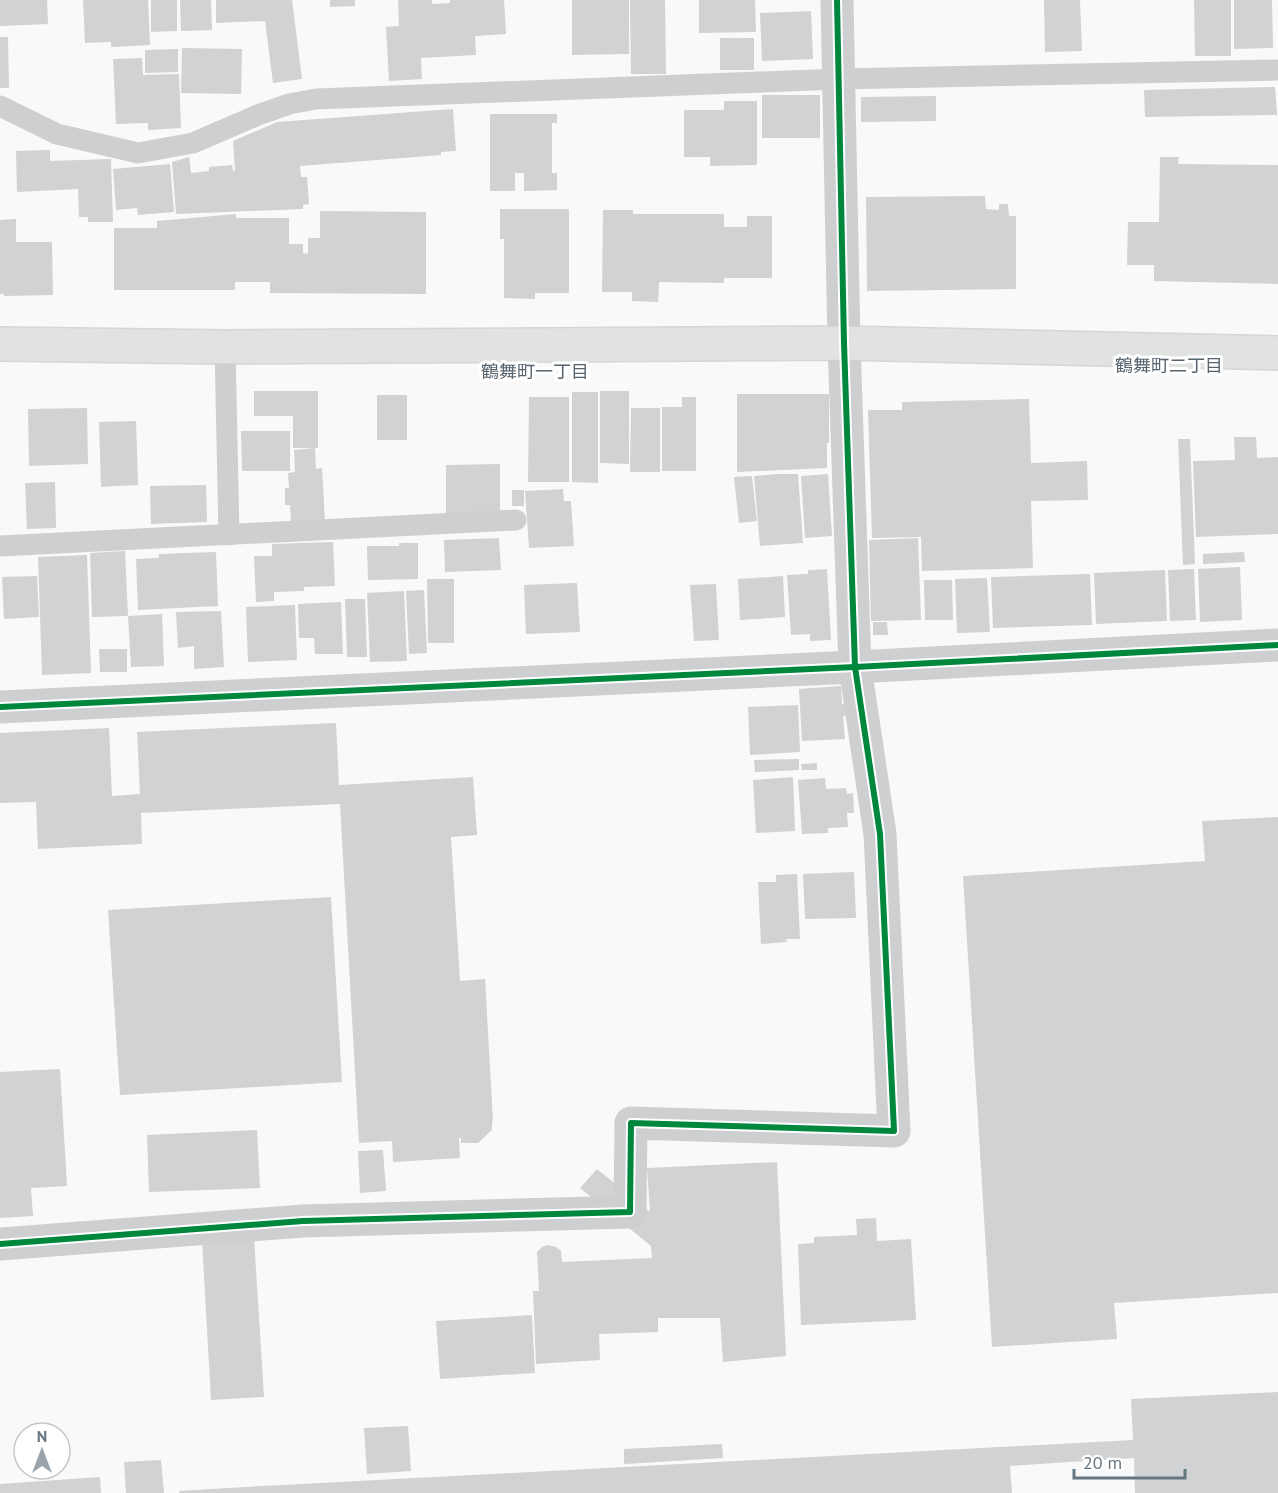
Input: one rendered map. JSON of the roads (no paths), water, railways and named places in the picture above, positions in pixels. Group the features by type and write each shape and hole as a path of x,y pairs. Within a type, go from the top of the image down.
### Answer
{"street":[{"path":"0,1244 303,1221 630,1212 631,1123 894,1131 880,834 855,667 844,343 837,0"},
{"path":"0,344 225,347 844,343 1278,353"},
{"path":"0,707 1278,645"}],"lane":[{"path":"0,106 57,134 138,153 193,143 279,107 316,99 839,79 1278,70"},
{"path":"225,347 229,535"},
{"path":"0,546 516,520"}],"district":[{"name":"鶴舞町二丁目","path":"1169,365"},
{"name":"鶴舞町一丁目","path":"535,371"}]}
